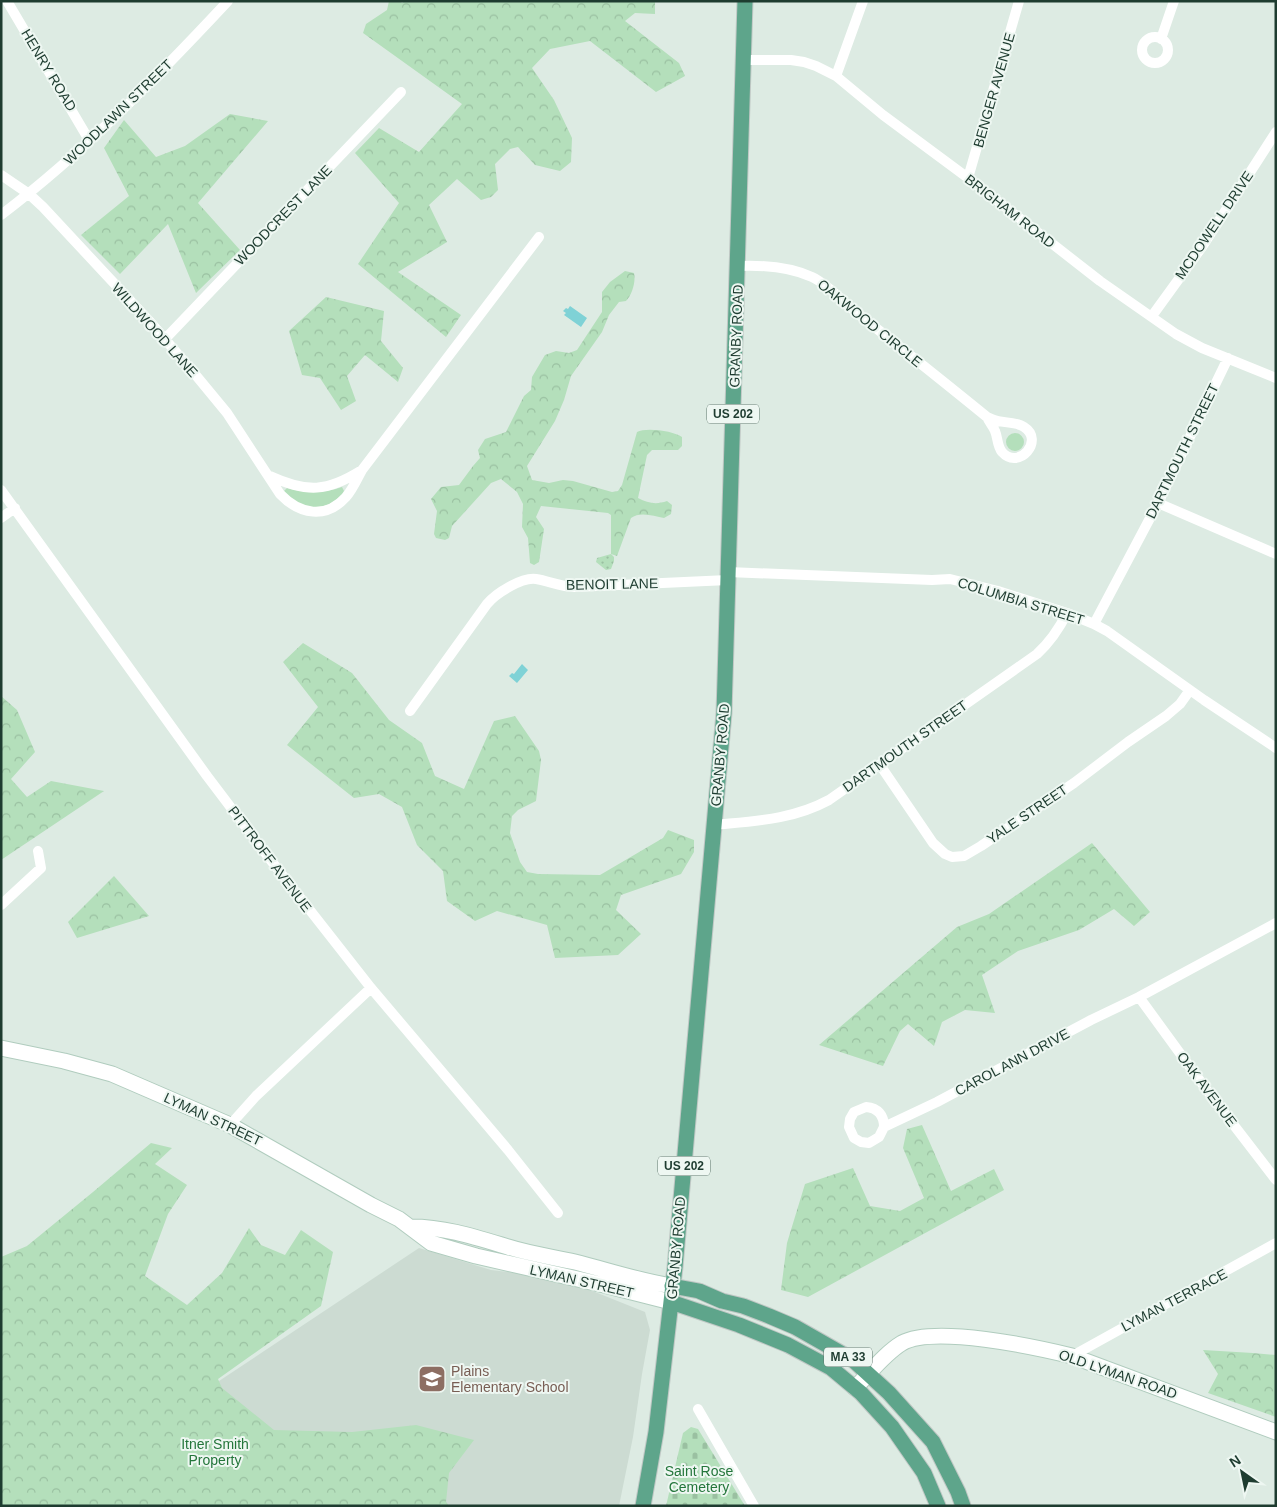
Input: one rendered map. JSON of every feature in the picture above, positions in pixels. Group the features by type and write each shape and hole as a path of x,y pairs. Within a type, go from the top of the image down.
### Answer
{"main road":[{"name":"GRANBY ROAD","path":"643,1506 656,1432 672,1286 724,713 746,1"},
{"name":"LYMAN STREET","path":"1,1048 64,1061 112,1074 230,1124 411,1227 431,1243 476,1256 604,1284 670,1302"},
{"name":"LYMAN STREET","path":"411,1227 429,1227 469,1234 515,1249 672,1286"},
{"name":"MA 33","path":"672,1286 699,1291 795,1327 853,1360 869,1373 933,1442 963,1506"},
{"name":"MA 33","path":"670,1302 739,1325 788,1345 831,1368 855,1388 892,1427 924,1473 938,1506"},
{"name":"OLD LYMAN ROAD","path":"855,1388 878,1363 902,1343 911,1339 927,1336 948,1336 989,1340 1072,1356 1276,1432"}],"street":[{"name":"HENRY ROAD","path":"7,1 90,140"},
{"name":"WOODLAWN STREET","path":"1,215 29,194 90,140 157,75 228,1"},
{"path":"836,76 863,1"},
{"name":"BENGER AVENUE","path":"968,178 1019,1"},
{"path":"1161,39 1174,1"},
{"name":"BRIGHAM ROAD","path":"744,60 791,60 804,62 836,76 883,115 968,178 1100,281 1190,342 1276,378"},
{"name":"WOODCREST LANE","path":"166,339 401,92"},
{"name":"MCDOWELL DRIVE","path":"1152,316 1202,247 1276,132"},
{"name":"WILDWOOD LANE","path":"1,175 29,194 58,222 166,339 227,413 280,494 292,505 305,511 319,512 340,503 350,491 362,470 539,236"},
{"name":"OAKWOOD CIRCLE","path":"738,266 790,270 814,278 987,418 995,431 999,447 1004,454 1017,458 1029,451 1032,437 1027,428 1018,424 987,418"},
{"name":"DARTMOUTH STREET","path":"1094,624 1158,503 1228,358"},
{"name":"WILDWOOD LANE","path":"270,476 291,485 318,488 336,485 362,470"},
{"name":"PITTROFF AVENUE","path":"1,490 232,810 304,904 371,988 508,1150 558,1213"},
{"path":"1158,503 1276,554"},
{"path":"1,518 15,508"},
{"name":"COLUMBIA STREET","path":"728,576 950,579 998,591 1067,613 1108,631 1190,690 1276,748"},
{"name":"BENOIT LANE","path":"410,711 486,604 496,595 526,580 536,579 575,587 728,576"},
{"name":"DARTMOUTH STREET","path":"714,825 770,820 803,812 829,800 1036,654 1055,634 1067,613"},
{"name":"YALE STREET","path":"880,765 933,843 945,854 952,857 964,856 1066,788 1166,716 1180,704 1190,690"},
{"path":"1,906 41,868 38,851"},
{"name":"CAROL ANN DRIVE","path":"884,1127 937,1102 1091,1020 1139,997 1276,923"},
{"path":"230,1124 269,1083 371,988"},
{"name":"OAK AVENUE","path":"1139,997 1206,1089 1276,1180"},
{"name":"LYMAN TERRACE","path":"1072,1356 1276,1243"},
{"path":"698,1409 754,1506"}],"shaded area":[{"name":"Plains Elementary School","path":"419,1248 491,1270 541,1276 595,1292 645,1312 650,1330 633,1437 619,1506 433,1506 252,1430 216,1383"}],"green space":[{"path":"389,1 400,1 402,3 405,1 655,1 655,14 635,13 625,21 679,63 685,76 656,92 590,41 550,49 532,68 554,100 572,138 571,162 560,171 535,165 518,147 510,149 495,164 498,190 491,197 481,200 457,179 429,205 447,242 398,272 461,315 446,337 358,264 399,203 355,153 379,128 419,152 462,104 363,33 366,24 387,10"},
{"path":"230,114 268,121 198,203 240,250 196,293 168,224 120,274 81,235 129,196 104,148 124,120 156,157 185,146"},
{"path":"625,271 634,273 634,284 630,295 626,301 619,302 609,315 602,332 571,376 555,421 527,466 532,480 549,483 563,480 573,481 612,492 618,491 622,485 637,432 660,430 673,433 682,437 682,446 678,450 652,450 647,455 638,498 652,503 667,501 672,505 671,514 664,518 643,514 631,518 617,556 611,554 611,515 608,513 541,506 536,517 544,529 539,562 534,565 530,563 528,538 522,527 523,504 517,492 501,479 491,483 452,526 449,538 445,540 436,538 434,534 437,511 431,499 441,487 459,485 480,458 478,450 485,439 506,432 524,396 531,390 532,377 545,355 556,351 569,353 577,350 602,312 602,292 610,282"},
{"path":"326,297 384,311 381,341 403,368 398,382 365,355 347,376 356,401 341,410 320,378 302,375 289,331"},
{"path":"1015,433 1023,438 1024,442 1019,450 1015,451 1007,446 1006,442 1011,434"},
{"path":"342,487 344,491 336,500 326,506 313,508 298,503 284,491 287,488 308,492 321,492"},
{"path":"611,554 614,557 614,561 611,569 606,570 596,562 597,558"},
{"path":"303,643 352,673 389,720 422,743 435,776 464,789 494,721 515,716 539,751 541,760 536,801 518,810 512,816 510,833 520,862 527,872 538,874 600,875 663,838 668,830 694,840 694,852 681,874 621,895 616,910 641,934 618,955 555,958 547,925 497,911 475,921 447,901 443,871 417,845 402,807 379,794 354,798 287,745 318,707 283,662"},
{"path":"1,696 17,710 35,752 11,779 27,797 51,781 104,791 1,860"},
{"path":"1092,843 1150,912 1134,926 1114,909 1079,930 1018,951 982,975 995,1013 965,1010 942,1022 934,1046 908,1024 900,1031 883,1066 819,1045 957,927 989,914"},
{"path":"114,876 149,916 77,938 68,922"},
{"path":"922,1125 951,1191 994,1169 1004,1190 808,1297 781,1290 787,1243 805,1184 853,1168 870,1206 900,1211 924,1198 903,1148 907,1129"},
{"name":"Itner Smith Property","path":"151,1143 172,1148 155,1164 187,1185 168,1214 145,1276 187,1305 222,1273 249,1228 261,1245 285,1255 301,1230 333,1252 321,1306 218,1379 222,1388 274,1430 352,1432 416,1425 474,1440 449,1473 446,1502 449,1506 1,1506 1,1257 27,1246"},
{"path":"1203,1350 1276,1355 1276,1417 1208,1393 1218,1374"},
{"name":"Saint Rose Cemetery","path":"691,1427 698,1429 745,1506 666,1506 683,1433"}],"water":[{"path":"570,306 587,318 581,327 564,315 566,313 563,311"},
{"path":"522,664 528,670 517,683 509,676 512,673 514,674"}],"place":[{"name":"Plains Elementary School","path":"432,1379"}]}
